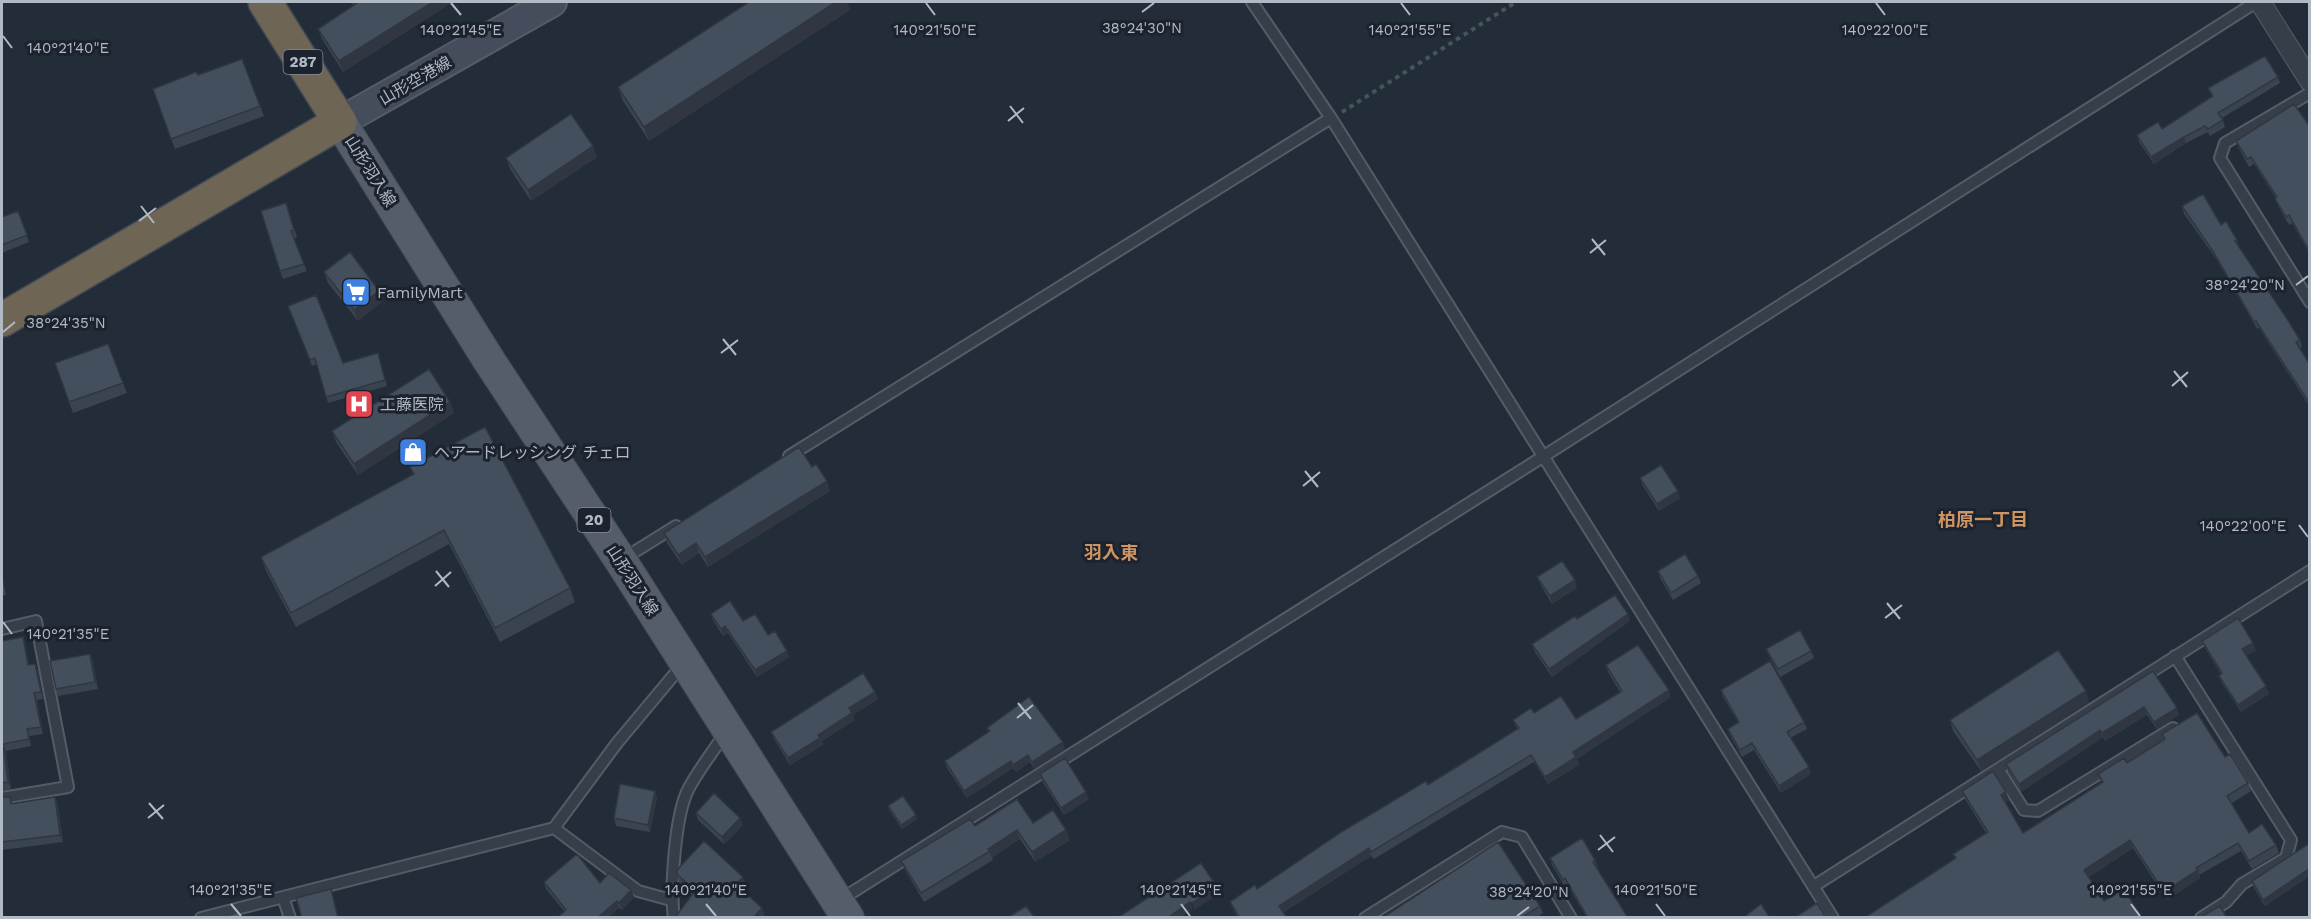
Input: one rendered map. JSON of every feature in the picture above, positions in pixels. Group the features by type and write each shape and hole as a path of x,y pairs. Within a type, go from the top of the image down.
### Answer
{"highway":[{"name":"287","path":"265,2 340,122"},
{"path":"2,320 340,122"}],"main road":[{"name":"山形空港線","path":"340,122 552,2"},
{"name":"山形羽入線","path":"340,122 490,362 621,561 843,910"}],"street":[{"path":"2258,2 2310,81"}],"lane":[{"path":"1252,2 1331,118 1833,918"},
{"path":"843,910 1544,456 2258,2"},
{"path":"2310,93 2225,143 2220,158 2310,302"},
{"path":"783,460 1331,118"},
{"path":"621,561 682,523"},
{"path":"1814,886 2310,571"},
{"path":"2,629 36,621 68,787 2,798"},
{"path":"2175,656 2198,713 2291,840 2286,858 2242,884 2226,903 2200,918"},
{"path":"201,918 554,828 617,742 685,661"},
{"path":"1998,769 2024,810 2038,811 2198,713"},
{"path":"674,918 671,900 676,843 687,790 728,728"},
{"path":"554,828 638,891 671,900"},
{"path":"1365,918 1502,832 1522,837 1571,918"},
{"path":"283,897 290,918"}],"path":[{"path":"1331,118 1516,2"}],"building":[{"path":"354,2 433,2 339,61 318,29 356,4"},
{"path":"749,2 836,2 644,127 618,87"},
{"path":"2265,56 2278,77 2218,113 2223,120 2208,129 2205,126 2151,157 2137,135 2158,122 2162,129 2213,96 2208,88"},
{"path":"242,59 260,106 171,139 153,89 196,72 198,75"},
{"path":"2294,104 2310,127 2310,252 2289,215 2286,217 2275,199 2277,197 2251,157 2247,159 2236,141"},
{"path":"571,114 593,146 528,190 506,158"},
{"path":"2203,194 2221,225 2226,221 2237,240 2235,241 2300,340 2296,342 2310,365 2310,404 2256,321 2254,322 2214,253 2182,206"},
{"path":"286,203 294,230 291,231 304,264 280,271 261,211"},
{"path":"18,211 27,235 2,245 2,217"},
{"name":"FamilyMart","path":"350,252 379,291 354,310 324,272"},
{"path":"316,295 343,363 378,353 385,380 326,397 315,358 310,360 288,306"},
{"path":"108,344 123,383 69,402 55,363"},
{"path":"429,369 450,402 354,464 332,431"},
{"path":"485,427 570,588 495,628 444,530 291,613 261,557 414,474 410,467"},
{"path":"799,447 812,467 816,464 827,481 705,557 696,543 678,555 664,533"},
{"path":"1661,465 1678,491 1657,504 1640,478"},
{"path":"1685,554 1698,576 1671,593 1658,571"},
{"path":"1562,561 1575,580 1550,596 1537,577"},
{"path":"1615,595 1628,614 1549,669 1532,644 1575,616 1577,619"},
{"path":"730,601 743,621 755,614 768,635 775,631 787,651 755,670 725,626 721,629 711,614"},
{"path":"2238,618 2253,643 2242,649 2266,686 2238,705 2219,676 2222,673 2202,641"},
{"path":"1800,630 1811,651 1778,669 1766,649"},
{"path":"23,637 28,665 35,664 41,692 34,693 41,727 27,729 29,739 3,744 8,782 2,783 2,641"},
{"path":"1638,645 1669,690 1573,752 1576,757 1545,777 1531,755 1371,852 1369,848 1279,906 1287,918 1240,918 1230,902 1255,885 1257,889 1343,831 1426,781 1428,785 1519,728 1513,720 1531,708 1534,713 1561,696 1576,719 1622,691 1606,665"},
{"path":"2058,650 2086,691 1977,760 1950,720"},
{"path":"90,654 95,682 56,689 50,661"},
{"path":"1770,661 1804,722 1787,732 1809,767 1779,786 1752,743 1740,750 1728,729 1739,722 1721,690"},
{"path":"2153,671 2177,708 2154,722 2144,707 2102,733 2100,730 2019,784 2006,764"},
{"path":"863,673 875,692 849,708 852,713 818,735 820,738 788,758 771,732"},
{"path":"1029,697 1063,742 1032,762 1028,755 1013,765 1011,761 964,791 945,761 990,731 987,728"},
{"path":"2197,713 2225,757 2230,754 2248,783 2227,796 2249,833 2262,824 2276,845 2249,861 2238,843 2196,868 2198,870 2164,892 2130,840 2084,870 2104,901 2124,889 2142,918 1864,918 1956,858 1953,854 1988,832 1962,791 1993,771 2006,792 2001,795 2023,833 2103,782 2098,774 2124,758 2127,763 2165,739 2162,734"},
{"path":"1065,758 1086,792 1061,808 1040,774"},
{"path":"620,784 655,791 648,825 614,818"},
{"path":"714,793 740,818 722,837 696,813"},
{"path":"903,796 916,815 901,825 888,806"},
{"path":"2,797 10,797 11,804 55,797 60,835 2,842"},
{"path":"1017,799 1033,823 1053,810 1066,830 1032,852 1017,830 988,849 990,851 921,893 901,861 970,819 975,826"},
{"path":"1582,838 1595,860 1593,862 1628,918 1588,918 1565,878 1563,880 1550,858"},
{"path":"704,841 743,877 736,884 762,908 753,918 677,918 676,916 695,891 677,874 677,870"},
{"path":"1498,842 1540,906 1521,918 1382,918"},
{"path":"2310,843 2310,868 2263,900 2252,881"},
{"path":"577,854 600,883 609,873 631,890 619,903 617,901 597,918 557,918 566,910 544,882"},
{"path":"1201,863 1217,887 1167,918 1117,918"},
{"path":"331,889 338,918 302,918 296,898"},
{"path":"1817,903 1826,918 1794,918"},
{"path":"1761,904 1770,918 1743,918"},
{"path":"1026,906 1035,918 1007,918"},
{"path":"2220,906 2227,918 2199,918"}],"place":[{"name":"FamilyMart","path":"356,292"},
{"name":"工藤医院","path":"359,404"},
{"name":"ヘアードレッシング チェロ","path":"413,452"}],"district":[{"name":"柏原一丁目","path":"1983,520"},
{"name":"羽入東","path":"1111,553"}]}
